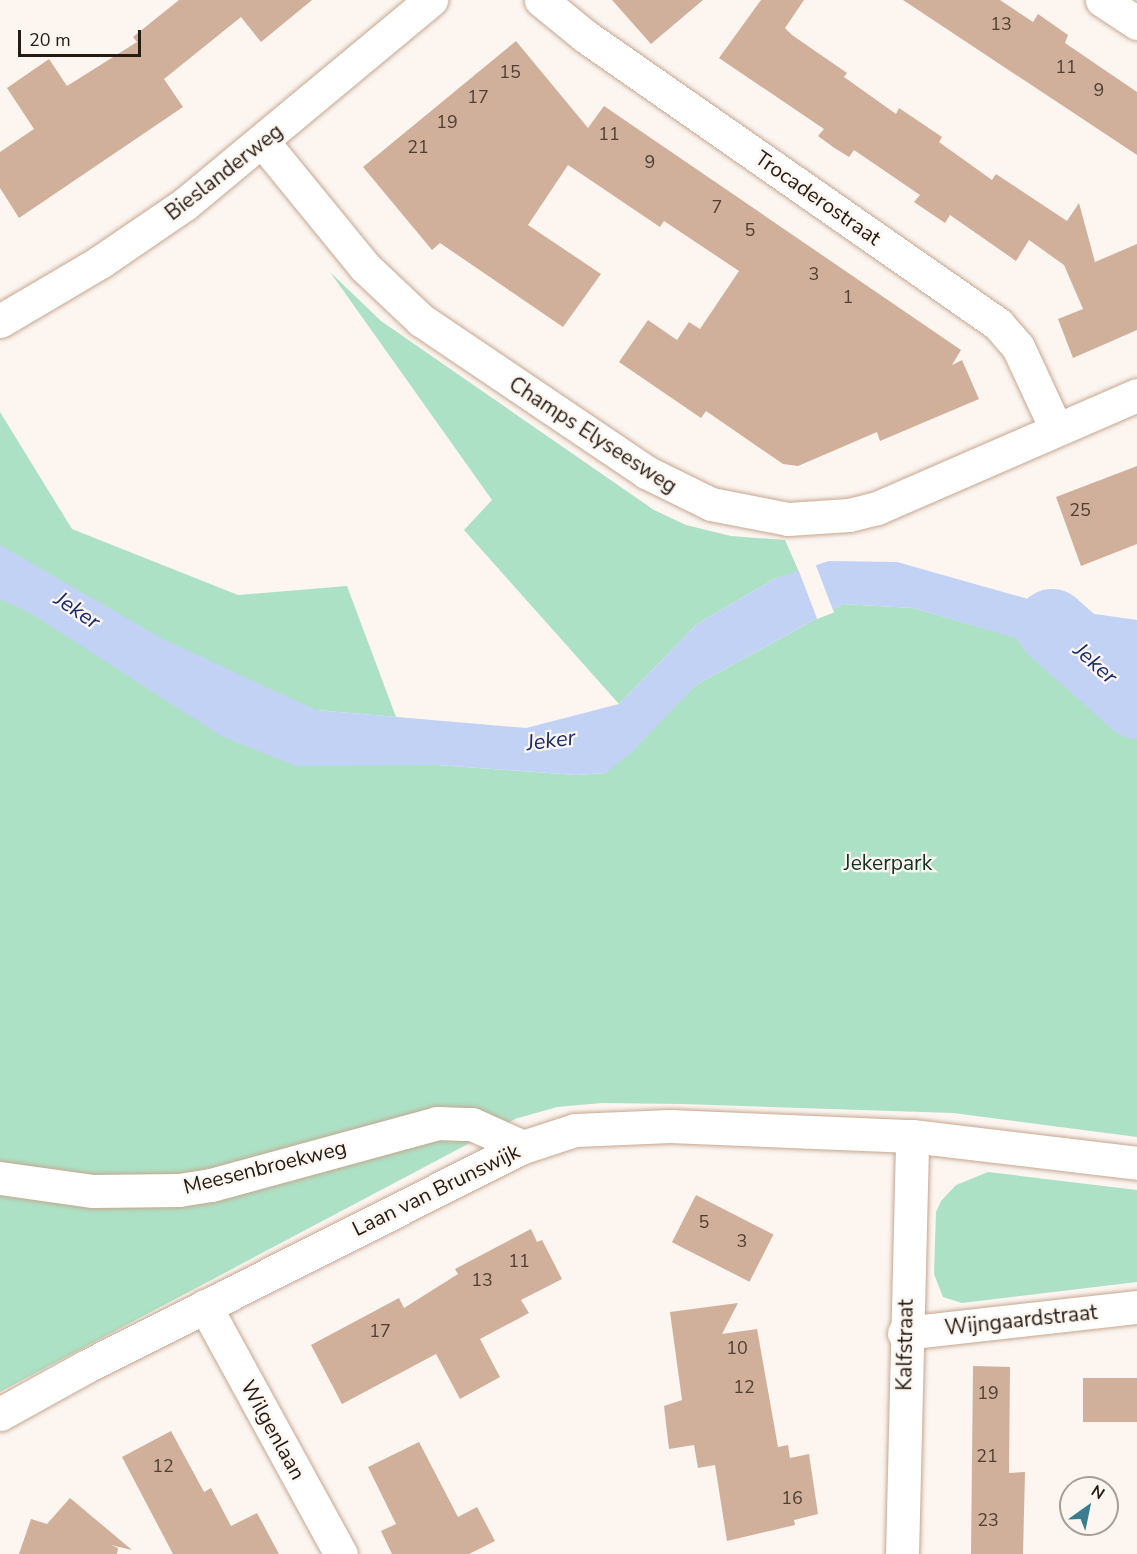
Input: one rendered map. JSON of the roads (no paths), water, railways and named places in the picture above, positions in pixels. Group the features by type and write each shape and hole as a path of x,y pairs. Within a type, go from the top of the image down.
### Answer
{"street":[{"name":"Bieslanderweg","path":"0,321 142,234 263,142 431,0"},
{"path":"1102,0 1137,23"},
{"name":"Trocaderostraat","path":"545,1 998,324 1018,347 1056,429"},
{"name":"Champs Elyseesweg","path":"263,142 365,267 421,320 646,472 711,504 788,519 849,515 877,508 1137,395"},
{"name":"Meesenbroekweg","path":"0,1178 93,1191 179,1190 211,1185 437,1123 472,1124 523,1147"},
{"name":"Laan van Brunswijk","path":"0,1414 205,1306 523,1147 575,1130 617,1127 912,1136"},
{"path":"912,1136 1137,1163"},
{"name":"Kalfstraat","path":"902,1554 904,1333 912,1136"},
{"name":"Wilgenlaan","path":"205,1306 341,1554"},
{"name":"Wijngaardstraat","path":"904,1333 1137,1307"}],"water":[{"path":"0,545 161,638 316,710 526,728 619,704 697,624 776,578 829,561 897,562 1067,610 1137,620 1137,663 1039,645 913,608 843,604 696,685 632,752 605,773 576,775 437,765 296,766 221,736 32,614 0,599"}],"waterway":[{"name":"Jeker","path":"1052,626 1137,702"}],"park label":[{"name":"Jekerpark","path":"888,863"}]}
